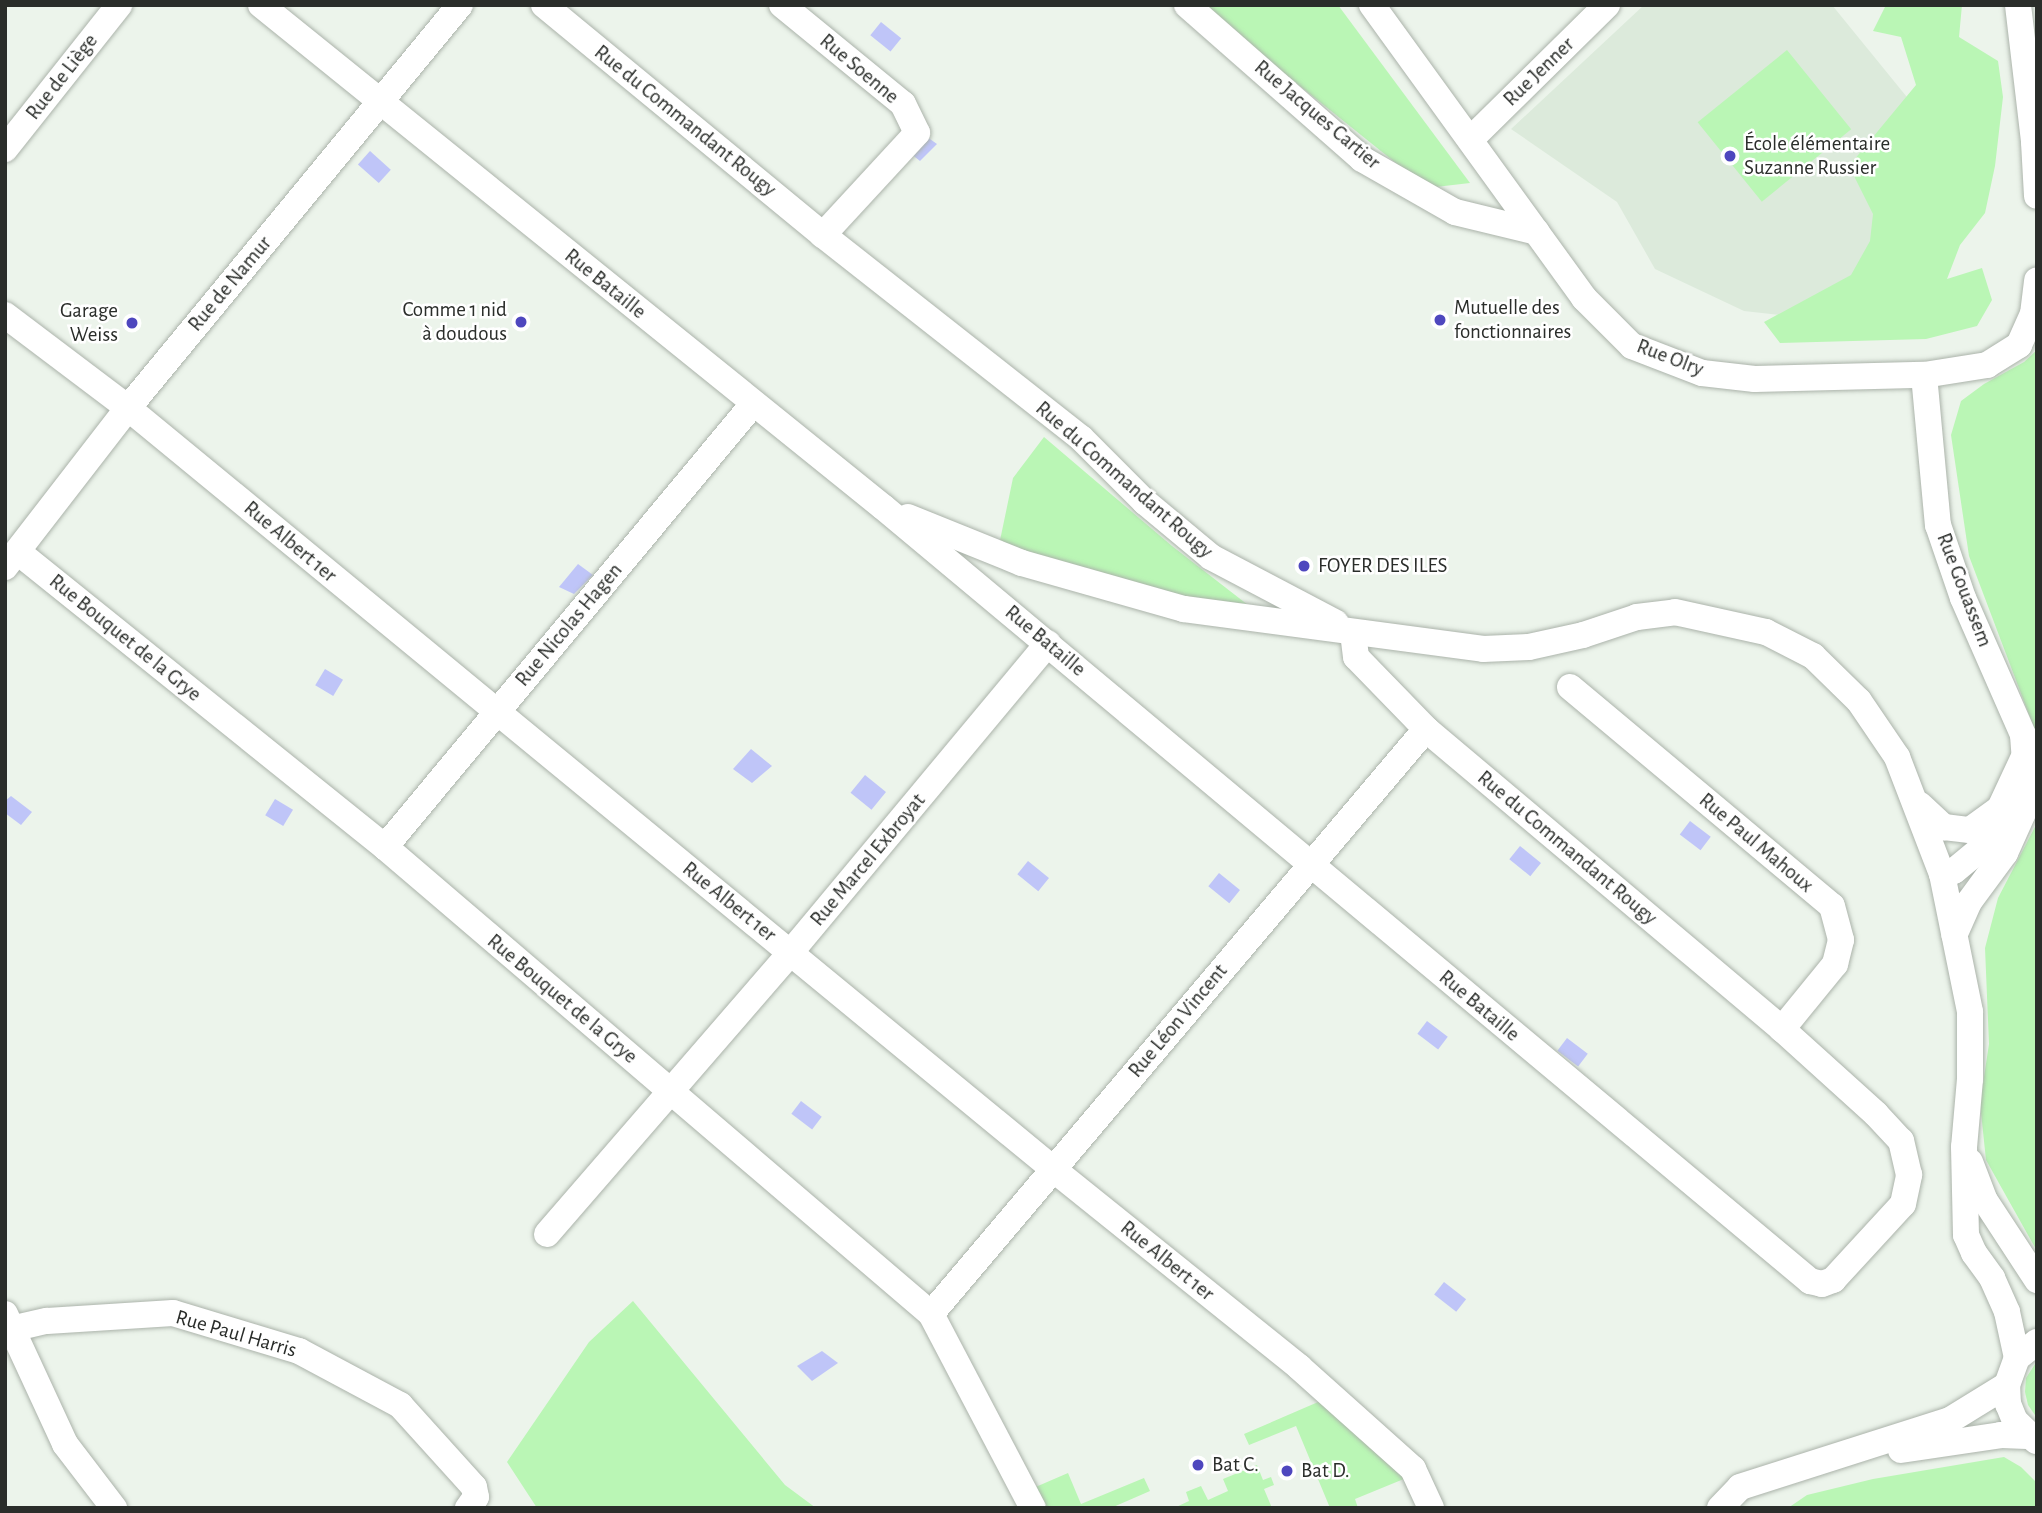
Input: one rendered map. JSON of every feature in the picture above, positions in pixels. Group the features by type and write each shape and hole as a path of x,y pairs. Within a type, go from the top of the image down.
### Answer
{"street":[{"name":"Rue de Liège","path":"5,149 119,5"},
{"name":"Rue Bataille","path":"261,5 883,507 1810,1281 1822,1284"},
{"name":"Rue de Namur","path":"5,586 12,560 128,408 460,5"},
{"name":"Rue du Commandant Rougy","path":"544,5 823,235 1081,438 1145,502 1211,556 1353,632 1356,657 1426,729 1782,1030 1876,1114 1901,1141 1909,1175 1903,1204 1833,1280 1822,1284"},
{"name":"Rue Soenne","path":"782,5 903,104 917,133 823,235"},
{"name":"Rue Jacques Cartier","path":"1187,5 1362,159 1455,212 1537,232"},
{"name":"Rue Jenner","path":"1471,139 1607,5"},
{"path":"2018,5 2037,196"},
{"name":"Rue Olry","path":"1375,7 1584,298 1632,346 1702,373 1755,379 1924,375 1987,365 2019,345 2033,314 2037,280"},
{"name":"Rue Albert 1er","path":"5,315 128,408 496,713 1299,1367 1413,1469 1431,1508"},
{"name":"Rue Gouassem","path":"1924,375 1938,524 1963,598 2023,735 2028,802 2005,853 1969,902 1954,935"},
{"name":"Rue Nicolas Hagen","path":"385,847 753,404"},
{"path":"883,507 1022,563 1184,609 1353,632 1483,649 1529,648 1583,635 1637,617 1675,612 1766,632 1813,656 1859,701 1897,757 1943,881 1970,1012 1970,1079 1964,1147 1966,1235 1974,1253 1992,1278 2027,1350 2007,1385 1950,1420 1740,1487 1720,1508"},
{"name":"Rue Bouquet de la Grye","path":"12,560 385,847 931,1314 1033,1508"},
{"name":"Rue Marcel Exbroyat","path":"547,1234 790,953 1048,643"},
{"name":"Rue Paul Mahoux","path":"1570,687 1832,906 1841,940 1835,964 1782,1030"},
{"name":"Rue Léon Vincent","path":"931,1314 1426,729"},
{"path":"1914,799 1944,827 1970,830 2000,808 2024,758"},
{"name":"Rue Gouassem","path":"1943,881 1988,843 2009,813 2024,758"},
{"name":"Rue Gouassem","path":"1943,881 1968,883 1994,867"},
{"path":"1964,1147 1984,1199 2037,1280"},
{"name":"Rue Paul Harris","path":"8,1321 173,1313 299,1351 400,1405 474,1487 476,1497 468,1508"},
{"path":"8,1321 65,1444 114,1508"},
{"path":"2007,1385 2008,1404 2015,1421 2032,1438"},
{"path":"1815,1464 2001,1435 2032,1438"}],"shaded area":[{"name":"École élémentaire Suzanne Russier","path":"1644,5 1832,5 1937,134 1935,255 1841,322 1744,311 1655,269 1617,202 1511,129"}],"green space":[{"path":"1199,5 1338,5 1470,183 1427,188"},
{"path":"1886,5 1962,5 1959,37 1998,61 2003,97 1995,166 1985,213 1960,245 1947,279 1982,268 1992,300 1977,326 1926,339 1780,343 1764,322 1851,275 1870,241 1873,214 1849,166 1916,85 1901,37 1873,31"},
{"path":"1787,50 1851,129 1762,202 1698,122"},
{"path":"2037,350 2037,736 1969,556 1951,435 1961,401 1984,384 2024,362"},
{"path":"1044,437 1172,546 1257,612 1097,581 998,550 1013,478"},
{"path":"2037,823 2037,1251 1986,1160 1980,1103 1989,1044 1985,948 1998,898"},
{"path":"633,1301 785,1485 816,1508 537,1508 507,1462 589,1342"},
{"path":"2037,1361 2037,1418 2028,1405 2025,1392 2026,1378"},
{"path":"1332,1396 1416,1474 1355,1499 1358,1508 1330,1508 1296,1426 1249,1445 1244,1434"},
{"path":"2004,1457 2021,1467 2037,1483 2037,1508 1788,1508 1807,1495 1873,1479"},
{"path":"1257,1465 1263,1480 1271,1477 1274,1485 1264,1489 1272,1508 1174,1508 1189,1501 1186,1492 1201,1486 1208,1500 1228,1491 1223,1479"},
{"path":"1068,1473 1081,1504 1144,1478 1150,1491 1111,1508 1033,1508 1024,1492"}],"water":[{"path":"881,22 901,38 891,52 870,35"},
{"path":"920,132 937,144 920,161 905,149"},
{"path":"370,151 391,170 379,183 358,164"},
{"path":"578,564 593,575 574,594 559,587"},
{"path":"325,669 343,680 333,696 315,685"},
{"path":"751,749 772,766 752,783 733,769"},
{"path":"865,775 886,792 872,810 851,793"},
{"path":"11,796 32,812 21,825 5,813 5,801"},
{"path":"275,799 293,810 283,826 265,815"},
{"path":"1690,821 1711,837 1701,850 1680,835"},
{"path":"1520,846 1541,863 1530,876 1509,859"},
{"path":"1028,861 1049,878 1038,891 1017,874"},
{"path":"1219,873 1240,890 1229,903 1208,886"},
{"path":"1427,1021 1448,1037 1438,1049 1417,1034"},
{"path":"1567,1038 1588,1054 1578,1066 1557,1051"},
{"path":"801,1101 822,1117 812,1129 791,1114"},
{"path":"1444,1282 1466,1299 1456,1312 1434,1295"},
{"path":"822,1351 838,1363 812,1381 797,1366"}],"place":[{"name":"École élémentaire Suzanne Russier","path":"1730,156"},
{"name":"Mutuelle des fonctionnaires","path":"1440,320"},
{"name":"Comme 1 nid à doudous","path":"521,322"},
{"name":"Garage Weiss","path":"132,323"},
{"name":"FOYER DES ILES","path":"1304,566"},
{"name":"Bat C.","path":"1198,1465"},
{"name":"Bat D.","path":"1287,1471"}]}
